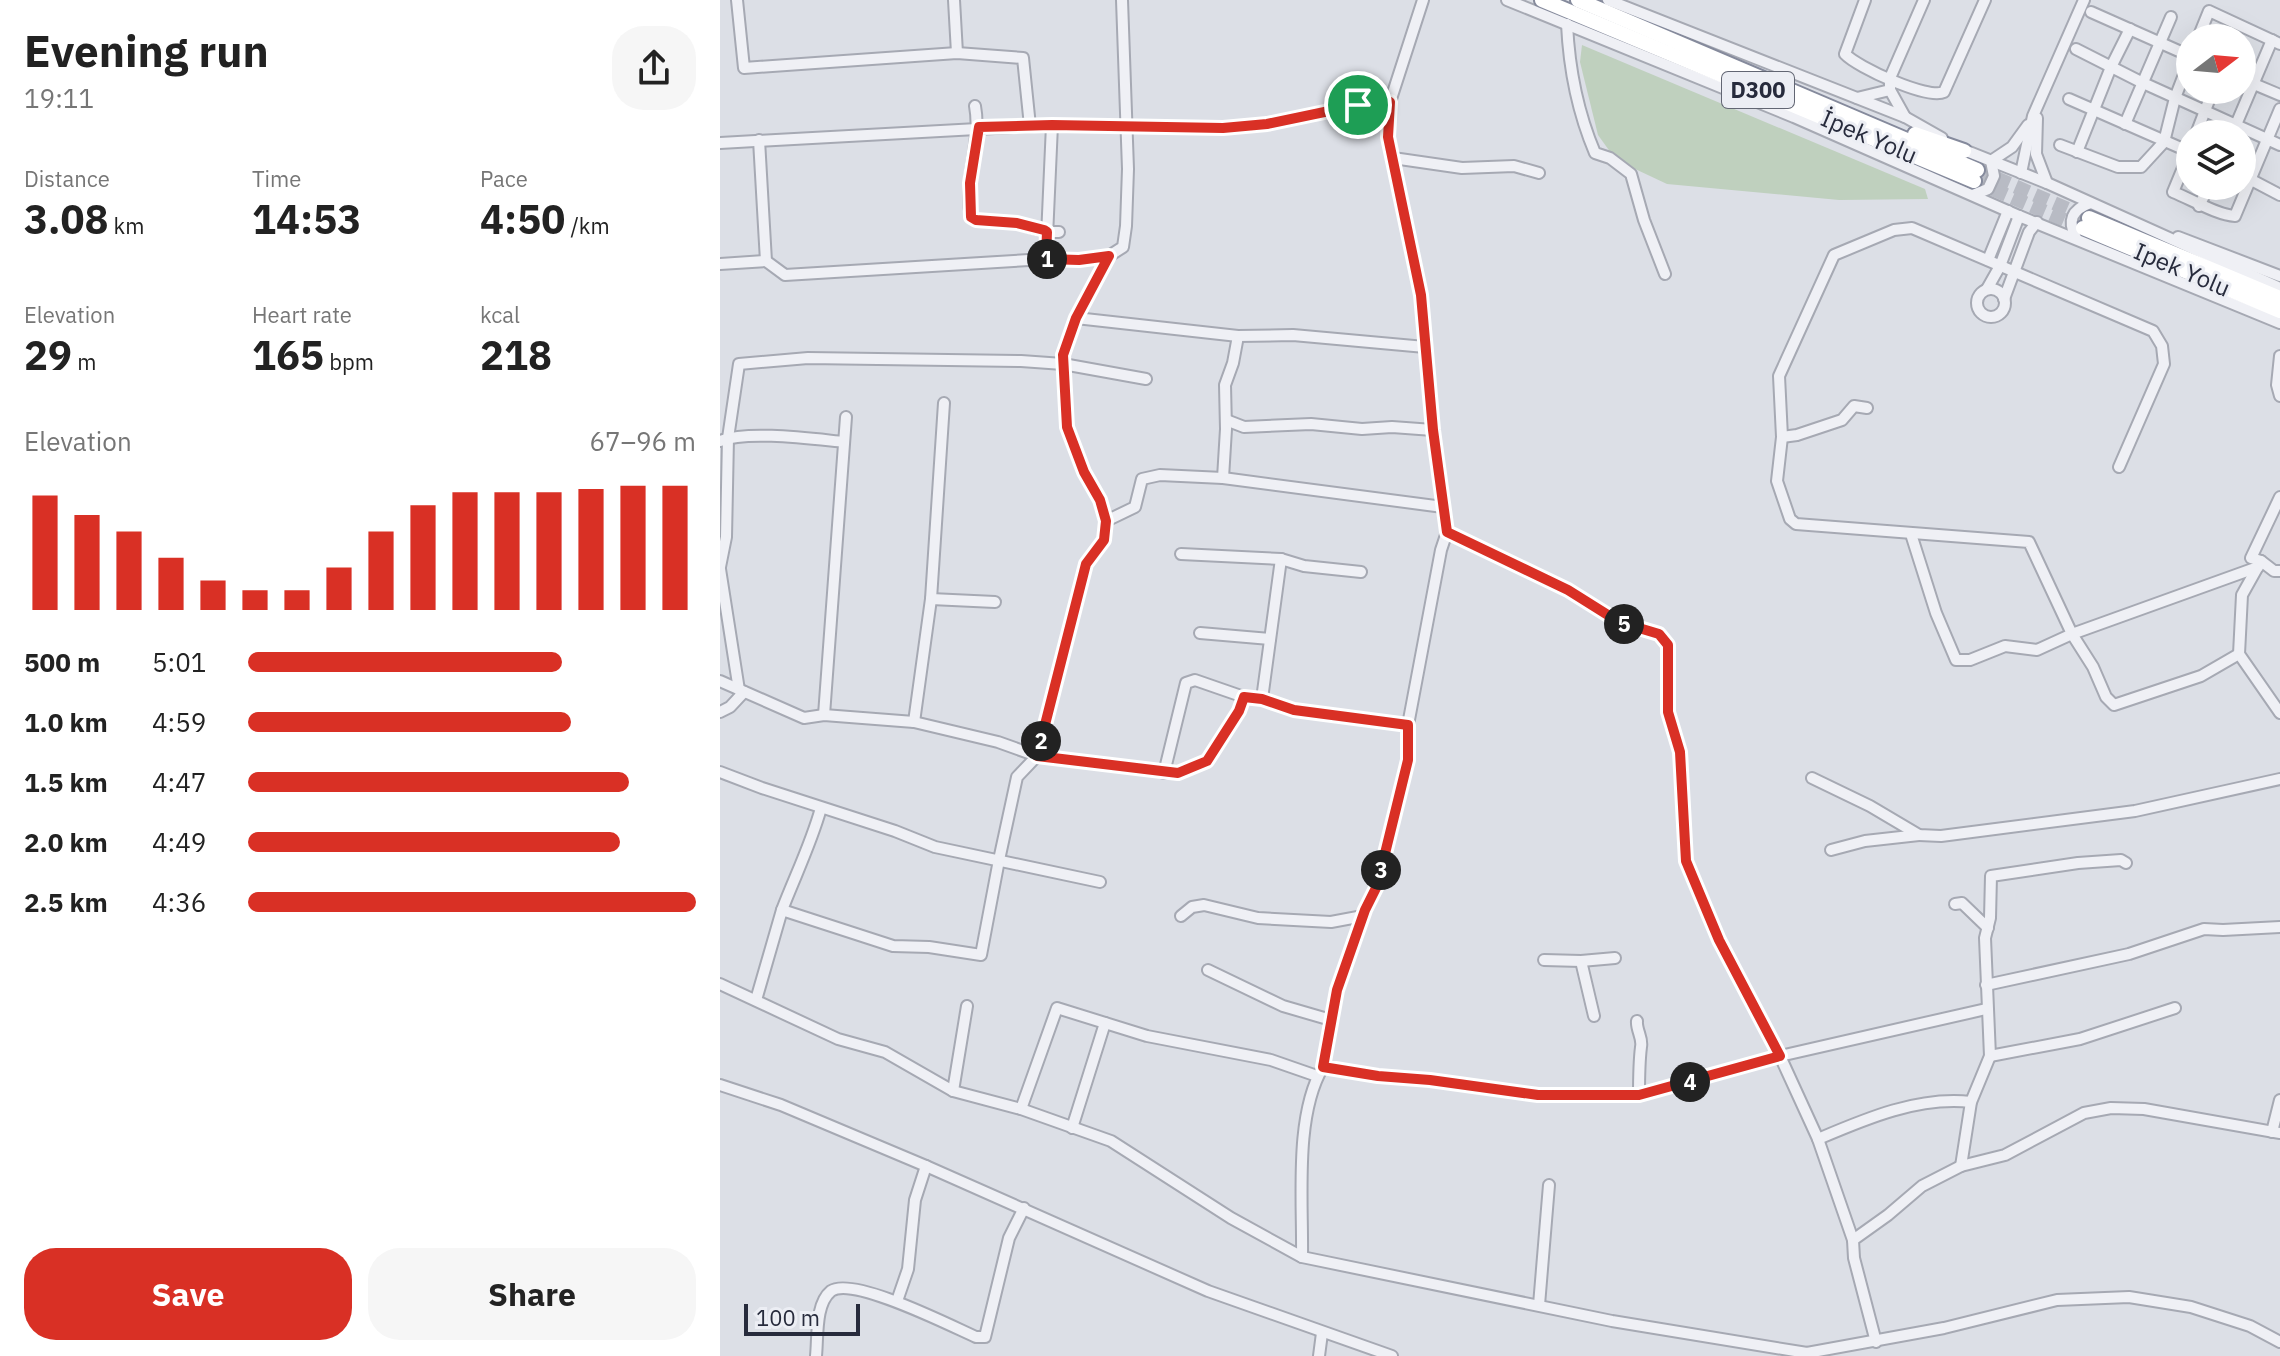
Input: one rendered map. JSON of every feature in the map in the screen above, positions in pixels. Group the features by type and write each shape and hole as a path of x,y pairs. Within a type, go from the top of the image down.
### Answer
{"highway":[{"name":"İpek Yolu","path":"1542,0 1974,182"},
{"name":"İpek Yolu","path":"1578,0 1974,182"},
{"path":"1624,20 1964,151"},
{"name":"Ipek Yolu","path":"2085,222 2280,298"},
{"name":"Ipek Yolu","path":"2085,222 2280,311"}],"street":[{"path":"737,0 744,68 957,53 1023,58 1030,126"},
{"path":"954,0 957,53"},
{"path":"720,264 766,261 785,275 792,276 1046,259 1079,260 1109,256 1123,247 1128,169 1122,0"},
{"path":"1302,1257 1307,1114 1320,1072 1337,990 1377,886 1408,760 1408,725 1447,532 1415,264 1388,137 1390,102 1423,0"},
{"path":"1507,0 1794,117 1974,182 2008,211 2019,216 2037,222 2148,227 2280,276"},
{"path":"1608,0 1905,117 1964,151 2047,183"},
{"path":"1865,0 1845,54 1864,69 1937,96 1944,92 1985,0"},
{"path":"1905,117 1890,90 1890,78 1924,0"},
{"path":"2021,173 2033,116 2084,0"},
{"path":"2204,24 2209,11 2227,24"},
{"path":"2091,12 2176,49"},
{"path":"2125,124 2171,17"},
{"path":"1567,24 1568,49 1585,130 1595,153 1610,158 1631,174 1644,220 1665,274"},
{"path":"2077,152 2111,67 2130,29"},
{"path":"2256,37 2276,42 2256,80"},
{"path":"2076,49 2219,120"},
{"path":"2256,85 2280,95"},
{"path":"1857,98 1890,90"},
{"path":"2060,145 2118,167 2141,167 2164,142 2175,98"},
{"path":"2069,99 2176,146"},
{"path":"2039,101 2036,154 2047,183 2085,222 2280,323"},
{"path":"720,143 979,127 1223,128 1267,124 1358,105 1390,102"},
{"path":"2201,120 2208,104"},
{"path":"975,106 979,127 970,183 971,217 1059,232"},
{"path":"2256,159 2280,109"},
{"path":"1991,161 2012,147 2033,116"},
{"path":"1046,259 1052,125"},
{"path":"2256,136 2280,145"},
{"path":"759,140 766,261"},
{"path":"1393,158 1462,168 1514,166 1539,173"},
{"path":"1974,182 1983,193 1993,183 1991,161"},
{"path":"2256,182 2280,195"},
{"path":"2188,200 2235,216 2240,200"},
{"path":"2199,206 2202,200"},
{"path":"1988,260 2008,211"},
{"path":"2019,216 2000,266 1976,302 1983,315 1992,317 2001,313 2013,271 2029,232 2037,222"},
{"path":"2148,227 2205,256 2280,288"},
{"path":"2119,467 2164,364 2160,341 2153,331 1921,231 1906,228 1834,255 1779,376 1782,437 1777,481 1790,519 1796,524 2029,542 2072,634 2093,667 2106,697 2114,705 2201,676 2239,654"},
{"path":"782,910 893,946 929,947 981,955 1017,777 1037,756 1086,564 1104,540 1106,521 1100,500 1084,472 1067,427 1063,355 1076,318 1109,256"},
{"path":"1987,289 1996,290 2004,299"},
{"path":"1076,318 1238,336 1293,335 1425,347"},
{"path":"1223,478 1225,385 1238,336"},
{"path":"2280,356 2277,385 2280,396"},
{"path":"720,712 730,707 741,691 720,568 726,537 724,439 737,367 744,362 808,358 902,358 1063,364 1146,379"},
{"path":"914,722 931,599 944,403"},
{"path":"1782,437 1842,420 1854,406 1867,408"},
{"path":"824,715 846,417"},
{"path":"1226,420 1244,427 1311,424 1433,430"},
{"path":"724,439 783,437 844,442"},
{"path":"1106,521 1135,507 1142,479 1160,475 1223,478 1443,507"},
{"path":"2280,497 2251,558 2274,571 2280,571"},
{"path":"1447,532 1568,590 1619,622 1659,634 1668,645 1668,712 1682,765 1686,861 1719,940 1780,1056 1818,1139 1853,1240 1854,1258 1876,1342"},
{"path":"1911,534 1936,613 1956,660 1970,660 2005,646 2037,650 2260,564"},
{"path":"1181,554 1281,559 1304,566 1361,572"},
{"path":"1262,699 1281,559"},
{"path":"2260,564 2242,595 2239,654 2280,713"},
{"path":"931,599 995,602"},
{"path":"1200,633 1270,639"},
{"path":"1164,773 1186,683 1195,680 1294,710 1408,725"},
{"path":"720,681 804,718 824,715 914,722 998,742 1037,756 1164,773 1178,773 1207,761 1239,711 1244,697"},
{"path":"720,772 935,847 1100,882"},
{"path":"1812,778 1870,806 1919,835"},
{"path":"1831,850 1865,841 1919,835 1941,836 2120,813 2280,779"},
{"path":"756,1000 782,910 809,848 821,808"},
{"path":"1961,1166 1971,1102 1990,1056 1985,938 1991,876 2078,863 2121,860 2126,863"},
{"path":"1955,904 1962,903 1988,928"},
{"path":"1181,916 1192,907 1204,905 1258,918 1331,922 1363,916"},
{"path":"1986,985 2129,954 2204,929 2280,927"},
{"path":"1544,960 1615,958"},
{"path":"1581,961 1594,1016"},
{"path":"1208,970 1283,1006 1331,1020"},
{"path":"720,984 838,1039 885,1052 953,1091 1021,1109 1111,1141 1231,1218 1302,1257 1652,1328 1807,1355 2057,1300 2129,1297 2191,1307 2250,1326 2280,1342"},
{"path":"953,1091 967,1006"},
{"path":"1021,1109 1057,1008 1147,1036 1320,1072 1430,1080 1538,1095 1639,1095 1780,1056 1986,1009"},
{"path":"1990,1056 2080,1039 2175,1008"},
{"path":"1637,1021 1636,1030 1642,1046 1639,1054 1639,1095"},
{"path":"1072,1128 1105,1023"},
{"path":"720,1085 781,1105 926,1166 1208,1291 1392,1356"},
{"path":"1853,1240 1922,1186 1961,1166 2005,1155 2084,1113 2111,1108 2144,1109 2276,1133 2280,1100"},
{"path":"1818,1139 1877,1114 1944,1101 1971,1102"},
{"path":"897,1301 908,1269 915,1200 926,1166"},
{"path":"1539,1305 1549,1185"},
{"path":"816,1356 823,1301 831,1292 842,1287 897,1301 976,1337 985,1337 1009,1238 1024,1208"},
{"path":"1319,1356 1322,1333"}],"green space":[{"path":"1582,45 1925,189 1928,199 1839,200 1667,184 1616,160 1598,135 1580,62"}],"tunnel":[{"path":"1977,170 2089,218"},
{"path":"1974,181 2083,228"}],"route":[{"path":"1390,102 1388,137 1421,295 1433,430 1447,532 1568,590 1619,622 1659,634 1668,645 1668,712 1680,752 1686,861 1719,940 1780,1056 1639,1095 1538,1095 1323,1067 1337,990 1365,910 1377,886 1408,760 1408,725 1294,710 1262,699 1244,697 1239,711 1207,761 1178,773 1037,756 1086,564 1104,540 1106,521 1100,500 1084,472 1067,427 1063,355 1076,318 1109,256 1079,260 1046,259 1047,232 1044,230 971,217 971,168 979,127 1223,128 1267,124 1358,105 1390,102"}]}
